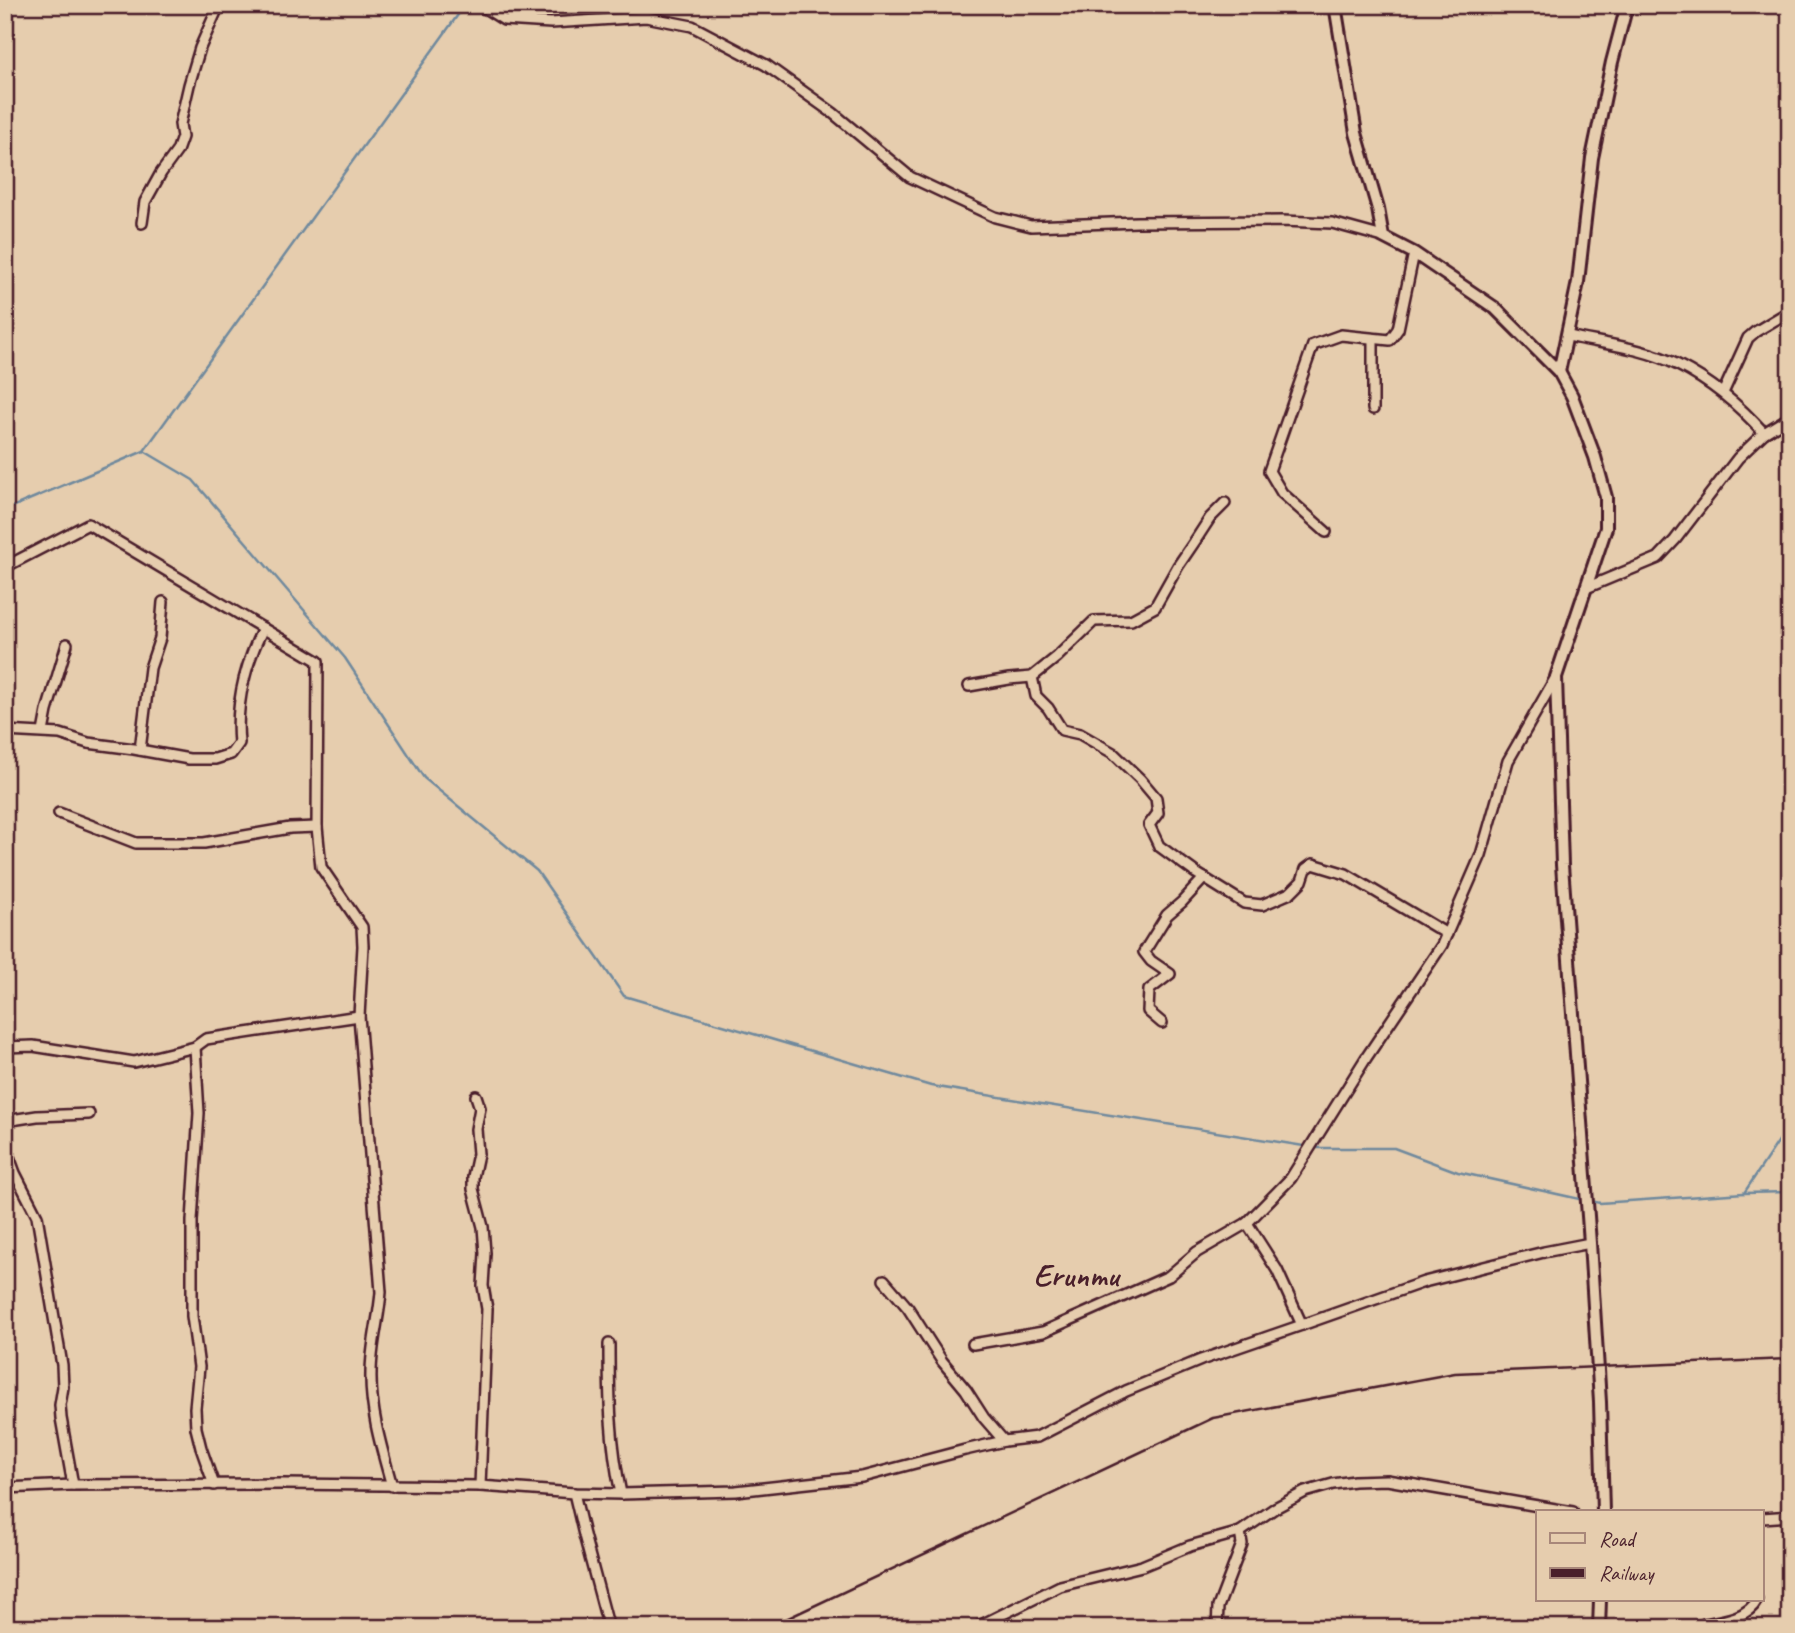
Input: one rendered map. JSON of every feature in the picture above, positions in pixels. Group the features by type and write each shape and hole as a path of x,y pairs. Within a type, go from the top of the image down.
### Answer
{"street":[{"path":"142,223 145,202 161,173 177,152 182,137 180,124 189,85 200,48 219,5"},
{"path":"480,5 504,20 551,23 646,17 692,26 766,65 833,113 910,177 995,217 1031,226 1137,222 1332,223 1383,237 1414,253 1495,308 1559,372 1572,396 1595,457 1606,497 1606,528 1556,677 1508,761 1481,855 1442,945 1366,1058 1291,1178 1247,1223 1197,1252 1169,1276 1043,1332 973,1344"},
{"path":"1335,5 1356,133 1378,209 1383,237"},
{"path":"1559,372 1578,282 1592,158 1627,5"},
{"path":"1326,532 1282,493 1269,471 1313,345 1341,335 1390,340 1398,329 1414,253"},
{"path":"1723,393 1748,338 1755,331 1790,312"},
{"path":"1567,336 1644,353 1678,365 1723,393 1743,410 1763,433"},
{"path":"1373,339 1373,409"},
{"path":"1586,588 1658,558 1738,458 1763,433 1790,417"},
{"path":"969,686 1032,677 1094,621 1131,620 1155,607 1210,518 1226,503"},
{"path":"5,567 88,524 318,661 317,827 321,867 362,927 359,1016 381,1292 370,1372 382,1448 392,1486"},
{"path":"140,750 150,668 160,638 163,602"},
{"path":"5,731 60,734 88,743 189,759 215,759 231,754 239,743 237,730 243,676 263,628"},
{"path":"43,732 67,644"},
{"path":"1032,677 1036,696 1048,708 1062,730 1080,734 1100,744 1140,779 1156,798 1158,813 1149,825 1159,846 1204,878 1244,902 1262,905 1290,893 1302,881 1306,869 1313,864 1346,874 1447,934"},
{"path":"1556,677 1562,865 1590,1243 1600,1402 1603,1510"},
{"path":"59,813 136,844 204,843 290,828 317,827"},
{"path":"1162,1023 1148,1011 1149,990 1170,974 1151,961 1144,952 1167,915 1204,878"},
{"path":"5,1047 33,1046 134,1062 195,1047 206,1040 359,1016"},
{"path":"195,1047 199,1113 192,1222 192,1316 199,1367 195,1408 196,1428 214,1485"},
{"path":"476,1096 480,1108 476,1129 478,1154 473,1189 483,1227 483,1286 487,1309 480,1486"},
{"path":"5,1121 89,1114"},
{"path":"5,1146 15,1173 37,1216 62,1365 61,1418 73,1485"},
{"path":"1247,1223 1277,1270 1302,1325"},
{"path":"5,1488 283,1484 480,1486 621,1494 736,1491 862,1476 1004,1441 1037,1437 1126,1391 1201,1360 1424,1282 1590,1243"},
{"path":"884,1280 908,1308 942,1362 1004,1441"},
{"path":"609,1344 609,1413 621,1494"},
{"path":"975,1628 1059,1586 1142,1566 1190,1546 1240,1532 1305,1492 1333,1484 1387,1480 1561,1510"},
{"path":"574,1493 608,1625"},
{"path":"1764,1518 1790,1516"},
{"path":"1217,1628 1217,1607 1242,1544 1240,1532"},
{"path":"1599,1628 1600,1602"},
{"path":"1704,1624 1742,1615 1756,1602"}],"waterway":[{"path":"5,510 144,451 465,5"},
{"path":"144,451 193,480 345,658 424,778 537,871 624,996 931,1086 1316,1148 1394,1148 1458,1172 1584,1200"},
{"path":"1744,1193 1790,1124"},
{"path":"1591,1201 1600,1203 1790,1192"}],"railway":[{"path":"767,1628 1213,1418 1455,1373 1790,1359"}],"district":[{"name":"Erunmu","path":"1076,1275"}]}
